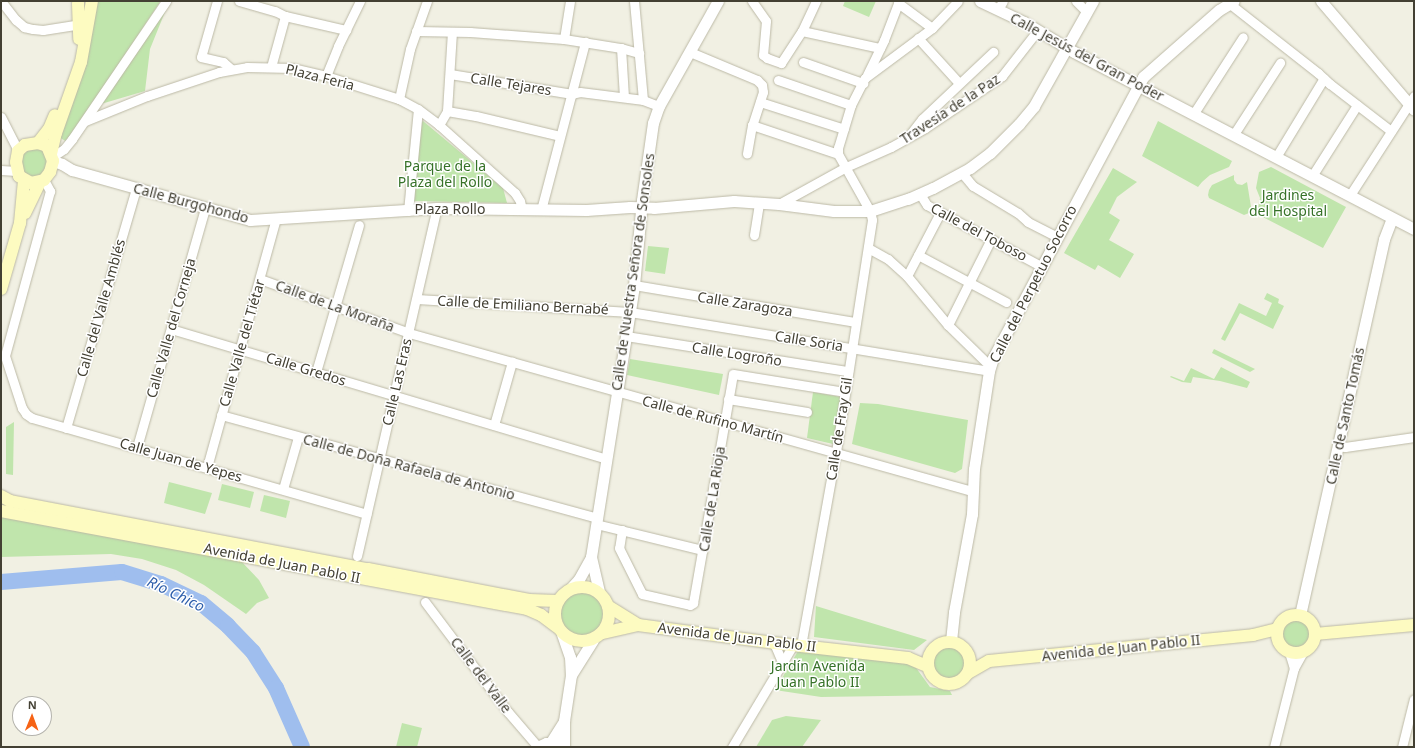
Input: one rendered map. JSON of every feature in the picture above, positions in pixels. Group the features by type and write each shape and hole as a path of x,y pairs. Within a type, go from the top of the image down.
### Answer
{"main road":[{"path":"38,143 46,133 53,119 75,60 83,1"},
{"path":"1,289 20,223 48,167 58,127 81,62 83,1"},
{"path":"20,176 31,183 48,167 47,146 38,143 25,145 18,151 20,176 20,223"},
{"name":"Avenida de Juan Pablo II","path":"1,496 10,502 529,600 557,601"},
{"name":"Avenida de Juan Pablo II","path":"1,511 527,609 541,615 560,631"},
{"path":"580,587 590,588 599,593 608,606 608,624 598,636 582,642 572,640 560,631 554,610 557,601 570,589 580,587"},
{"name":"Avenida de Juan Pablo II","path":"608,606 638,624 774,643 908,658 927,666"},
{"path":"1292,615 1300,615 1311,622 1315,634 1312,645 1303,652 1296,653 1289,652 1282,648 1278,635 1286,617 1292,615"},
{"name":"Avenida de Juan Pablo II","path":"598,636 638,624"},
{"path":"1315,634 1414,625"},
{"name":"Avenida de Juan Pablo II","path":"968,673 989,662 1253,635 1278,635"},
{"path":"951,641 962,645 970,656 971,664 968,673 959,682 946,684 934,678 927,666 929,653 938,644 951,641"},
{"name":"Avenida de Juan Pablo II","path":"908,658 929,653"},
{"name":"Avenida de Juan Pablo II","path":"970,656 989,662"}],"street":[{"path":"1,1 16,20 24,26 33,29 43,30 80,24"},
{"path":"48,167 85,121 166,1"},
{"path":"217,1 201,56 223,62 232,69"},
{"path":"240,1 275,11 285,16 346,30"},
{"path":"326,76 360,1"},
{"path":"399,99 405,64 427,1"},
{"path":"564,39 570,1"},
{"path":"634,1 643,100"},
{"name":"Calle de Nuestra Señora de Sonsoles","path":"599,593 591,557 634,285 641,208 653,123 659,106 718,1"},
{"path":"752,1 766,21 762,50 766,58 781,63 802,31 816,1"},
{"path":"864,81 932,28 958,1"},
{"name":"Calle Jesús del Gran Poder","path":"980,1 1000,5 1067,48 1414,229"},
{"path":"1076,1 1087,12"},
{"name":"Plaza Rollo","path":"418,109 408,211 437,208 586,210 641,208 734,201 779,204 834,211 870,211 920,194 962,173 990,153 1024,119 1037,100 1093,1"},
{"path":"1321,1 1412,103 1391,131 1350,195"},
{"path":"1232,2 1357,105 1391,131"},
{"name":"Calle del Perpetuo Socorro","path":"951,641 953,616 972,514 972,491 990,369 1041,266 1148,71 1219,10 1232,2"},
{"path":"870,211 838,154 838,148 851,105 880,48 898,3 932,28"},
{"name":"Plaza Feria","path":"285,16 271,67 292,68 326,76 399,99 418,109"},
{"name":"Travesía de la Paz","path":"779,204 846,167 907,138 1002,76 1038,30"},
{"path":"416,31 564,39 621,48 639,53"},
{"path":"802,31 880,48"},
{"path":"439,125 447,111 452,32"},
{"path":"1194,113 1243,37"},
{"path":"918,38 959,83"},
{"path":"541,210 585,42"},
{"path":"621,48 624,97"},
{"path":"690,52 757,80 762,85 763,92 752,125 747,154"},
{"path":"907,138 922,119 994,52"},
{"path":"803,62 864,81"},
{"path":"1234,134 1280,63"},
{"path":"85,121 164,89 232,69 247,67 271,67"},
{"name":"Calle Tejares","path":"450,74 572,94 580,92 624,97 643,100 659,106"},
{"path":"1276,157 1324,78"},
{"path":"778,80 851,105"},
{"path":"760,102 844,129"},
{"path":"1312,176 1357,105"},
{"path":"418,109 439,125 515,193 520,201 522,210"},
{"path":"447,111 476,116 560,136"},
{"path":"1,117 18,151"},
{"path":"752,125 838,154"},
{"name":"Calle Burgohondo","path":"48,167 72,170 241,218 276,219 408,211"},
{"name":"Calle Juan de Yepes","path":"48,167 50,191 5,356 14,386 26,414 32,418 366,514"},
{"path":"1,170 20,176"},
{"path":"962,173 973,186 1018,212 1028,222 1057,237"},
{"name":"Calle del Valle Amblés","path":"66,428 136,189"},
{"name":"Calle del Toboso","path":"920,194 927,205 940,213 1041,266"},
{"path":"754,235 759,202"},
{"name":"Calle Valle del Corneja","path":"137,447 206,208"},
{"name":"Calle Las Eras","path":"357,556 437,208"},
{"name":"Calle de Fray Gil","path":"797,645 836,453 872,220 870,211"},
{"path":"907,276 940,213"},
{"name":"Calle de Santo Tomás","path":"1300,615 1384,239 1392,218"},
{"name":"Calle Valle del Tiétar","path":"206,467 276,219"},
{"path":"316,372 359,225"},
{"path":"948,325 991,239"},
{"path":"868,248 888,259 907,276 948,325 990,369"},
{"path":"918,255 1006,302"},
{"name":"Calle de La Moraña","path":"260,279 409,333"},
{"name":"Calle Zaragoza","path":"634,285 856,322"},
{"name":"Calle de Emiliano Bernabé","path":"417,299 630,312"},
{"name":"Calle Soria","path":"630,312 990,369"},
{"name":"Calle Gredos","path":"171,329 606,459"},
{"name":"Calle de Rufino Martín","path":"409,333 617,393 972,491"},
{"name":"Calle Logroño","path":"626,336 848,371"},
{"path":"494,425 512,362"},
{"name":"Calle de La Rioja","path":"695,601 733,374 845,392"},
{"path":"728,399 807,412"},
{"name":"Calle de Doña Rafaela de Antonio","path":"221,415 596,521 622,530 703,550"},
{"path":"283,489 298,437"},
{"path":"1338,446 1345,447 1414,437"},
{"name":"Avenida de Juan Pablo II","path":"622,530 619,548 642,594 690,605 695,601"},
{"name":"Calle de Nuestra Señora de Sonsoles","path":"570,589 579,579 591,557"},
{"name":"Calle del Valle","path":"425,602 508,712 537,747"},
{"path":"560,631 570,657 571,675 564,720 564,747"},
{"path":"571,675 598,636"},
{"path":"774,643 782,662"},
{"path":"732,747 782,662 797,645"},
{"path":"1289,652 1294,668"},
{"path":"1274,747 1294,668 1303,652"},
{"path":"1402,747 1410,732 1414,699"},
{"path":"537,747 555,745 564,720"}],"green space":[{"path":"98,1 160,2 67,142 59,137"},
{"path":"845,1 876,1 869,17 843,6"},
{"path":"167,7 150,49 145,91 101,104"},
{"name":"Parque de la Plaza del Rollo","path":"423,121 503,188 507,203 414,201 420,123"},
{"name":"Jardines del Hospital","path":"1158,121 1232,161 1229,167 1210,175 1198,187 1142,156"},
{"path":"35,148 44,151 48,162 43,174 33,178 22,171 22,156 25,152"},
{"name":"Jardines del Hospital","path":"1271,167 1346,207 1323,248 1257,214 1260,198 1256,188 1259,172"},
{"path":"1113,168 1137,182 1117,197 1109,213 1120,220 1109,240 1134,254 1120,278 1098,265 1095,270 1064,253"},
{"path":"1234,175 1234,180 1237,184 1242,185 1247,182 1251,207 1249,213 1244,215 1209,198 1208,195 1212,185"},
{"path":"648,246 669,248 665,274 645,271"},
{"path":"1267,293 1279,299 1278,303 1284,306 1273,329 1240,313 1225,341 1221,339 1239,303 1266,316 1272,303 1264,299"},
{"path":"1214,349 1255,369 1250,372 1212,353"},
{"path":"630,359 723,374 719,395 627,375"},
{"path":"1221,367 1250,382 1247,388 1220,381 1193,377 1191,383 1182,382 1170,377 1171,376 1184,381 1191,368 1214,379"},
{"path":"813,392 841,397 833,444 807,438"},
{"path":"860,403 878,404 968,420 962,469 955,473 852,444"},
{"path":"14,422 13,475 6,474 6,427"},
{"path":"169,482 212,493 205,514 164,503"},
{"path":"222,484 254,492 250,508 218,500"},
{"path":"264,495 290,501 286,518 260,511"},
{"path":"2,515 240,560 259,580 269,598 257,603 246,614 204,585 176,570 142,559 111,554 1,557"},
{"path":"577,592 585,592 590,593 597,598 602,605 602,623 597,630 590,635 577,636 569,633 562,626 559,618 559,610 562,602 569,595"},
{"name":"Jardín Avenida Juan Pablo II","path":"816,605 927,640 914,650 814,637"},
{"path":"1296,620 1306,624 1310,634 1306,644 1296,648 1286,644 1282,634 1286,624"},
{"path":"949,647 955,648 962,654 965,663 964,669 958,676 949,679 943,678 936,672 933,663 934,657 940,650"},
{"name":"Jardín Avenida Juan Pablo II","path":"805,650 914,665 930,687 950,691 952,695 821,697 775,690 798,651"},
{"path":"786,716 821,720 802,747 756,747 772,720"},
{"path":"402,723 422,728 417,747 396,747"}],"waterway":[{"name":"Río Chico","path":"1,582 122,572 161,584 201,603 228,626 253,652 276,688 302,747"}]}
